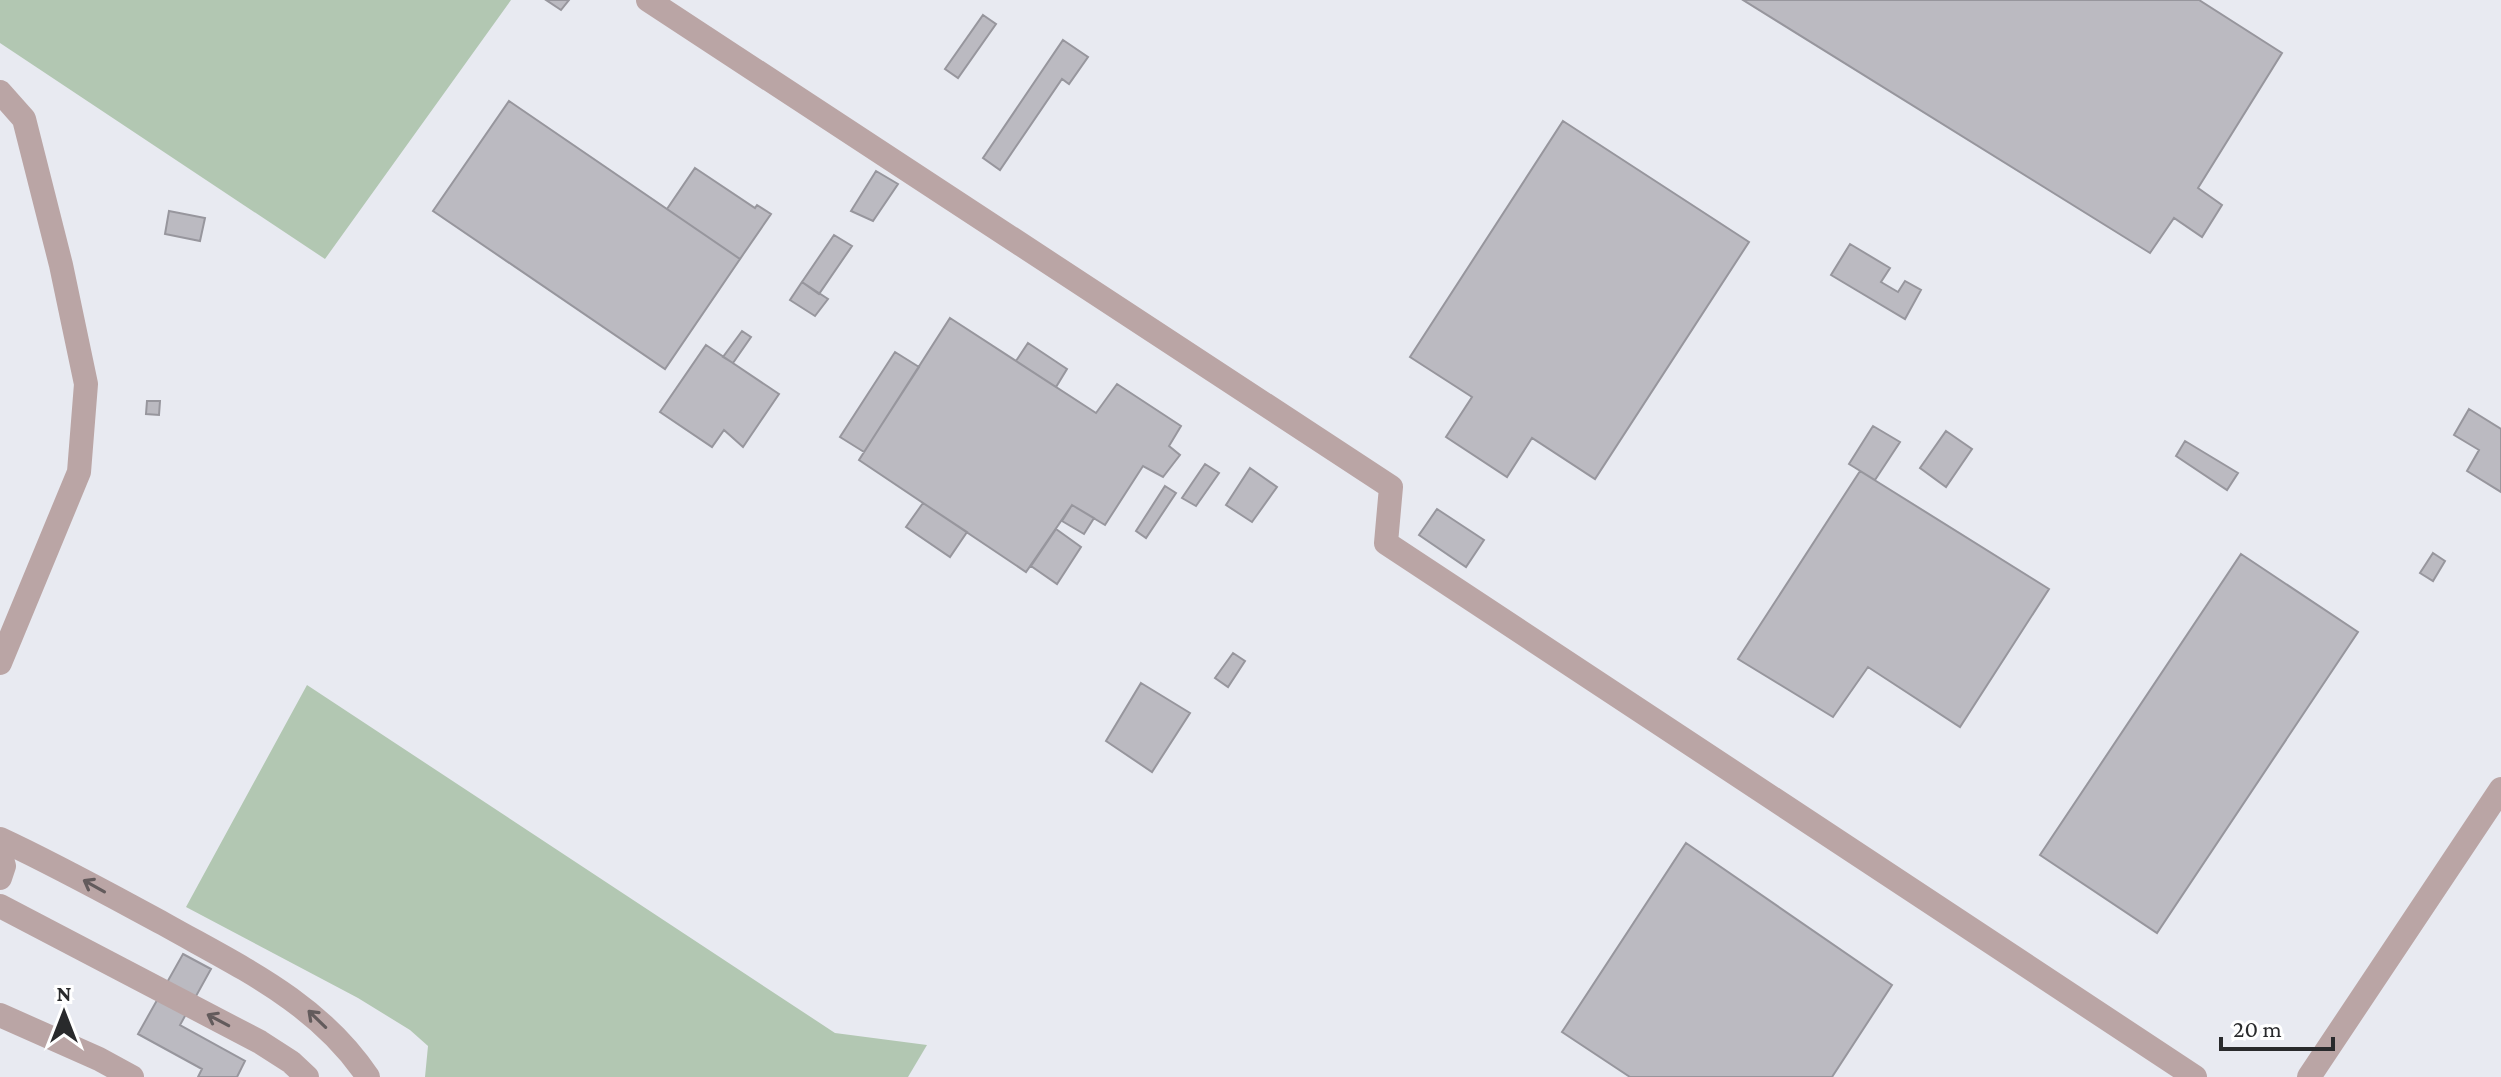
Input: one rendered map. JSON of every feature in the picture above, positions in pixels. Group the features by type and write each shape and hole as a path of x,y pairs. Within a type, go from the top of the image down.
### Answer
{"street":[{"path":"648,0 1391,487 1386,543 2195,1077"},
{"path":"0,92 24,119 61,265 86,384 79,472 0,663"},
{"path":"2309,1077 2501,789"},
{"path":"0,839 107,893 304,1006 337,1038 368,1077"},
{"path":"0,852 4,866 0,878"},
{"path":"0,906 260,1042 291,1062 307,1077"},
{"path":"0,1015 132,1077"}],"green space":[{"path":"0,0 511,0 325,259 0,43"},
{"path":"307,685 835,1033 927,1045 908,1077 425,1077 428,1046 410,1030 358,998 186,907"}],"building":[{"path":"546,0 569,0 561,10"},
{"path":"1743,0 2199,0 2282,53 2198,188 2222,205 2202,237 2174,218 2150,253"},
{"path":"983,15 996,24 958,78 945,69"},
{"path":"1063,40 1088,57 1069,84 1062,79 1000,170 983,158"},
{"path":"509,101 740,259 665,369 433,211"},
{"path":"1563,121 1749,242 1595,479 1532,438 1507,477 1446,437 1472,397 1410,357"},
{"path":"695,168 755,208 757,205 771,214 740,259 667,209"},
{"path":"876,171 898,184 873,221 851,211"},
{"path":"169,211 205,218 200,241 165,234"},
{"path":"834,235 852,246 819,294 802,282"},
{"path":"1850,244 1890,268 1881,282 1898,292 1905,281 1921,290 1905,319 1831,275"},
{"path":"802,282 828,299 815,316 790,300"},
{"path":"950,318 1096,413 1117,384 1181,426 1169,446 1180,455 1163,477 1143,466 1105,525 1072,505 1026,572 859,460"},
{"path":"742,331 751,337 733,363 723,357"},
{"path":"1028,343 1067,369 1056,387 1016,361"},
{"path":"706,345 779,394 743,447 724,430 712,447 660,412"},
{"path":"895,352 919,367 864,452 840,437"},
{"path":"147,401 160,401 159,415 146,414"},
{"path":"2469,409 2501,429 2501,492 2467,471 2479,450 2454,435"},
{"path":"1873,426 1900,442 1875,480 1849,464"},
{"path":"1946,431 1972,449 1946,487 1920,468"},
{"path":"2185,441 2238,473 2227,490 2176,456"},
{"path":"1205,464 1219,473 1196,506 1182,498"},
{"path":"1250,468 1277,487 1252,522 1226,505"},
{"path":"1860,471 2049,589 1960,727 1868,667 1833,717 1738,659"},
{"path":"1165,486 1176,493 1146,538 1136,531"},
{"path":"923,503 967,532 950,557 906,527"},
{"path":"1072,505 1094,518 1084,534 1062,521"},
{"path":"1437,509 1484,540 1466,567 1419,535"},
{"path":"1056,529 1081,547 1057,584 1031,566"},
{"path":"2433,553 2445,561 2433,581 2420,573"},
{"path":"2241,554 2358,632 2157,933 2040,855"},
{"path":"1233,653 1245,661 1228,687 1215,678"},
{"path":"1141,683 1190,713 1152,772 1106,741"},
{"path":"1686,843 1892,985 1832,1077 1630,1077 1562,1032"},
{"path":"183,954 211,969 180,1025 245,1061 237,1077 198,1077 202,1069 138,1034"}]}
